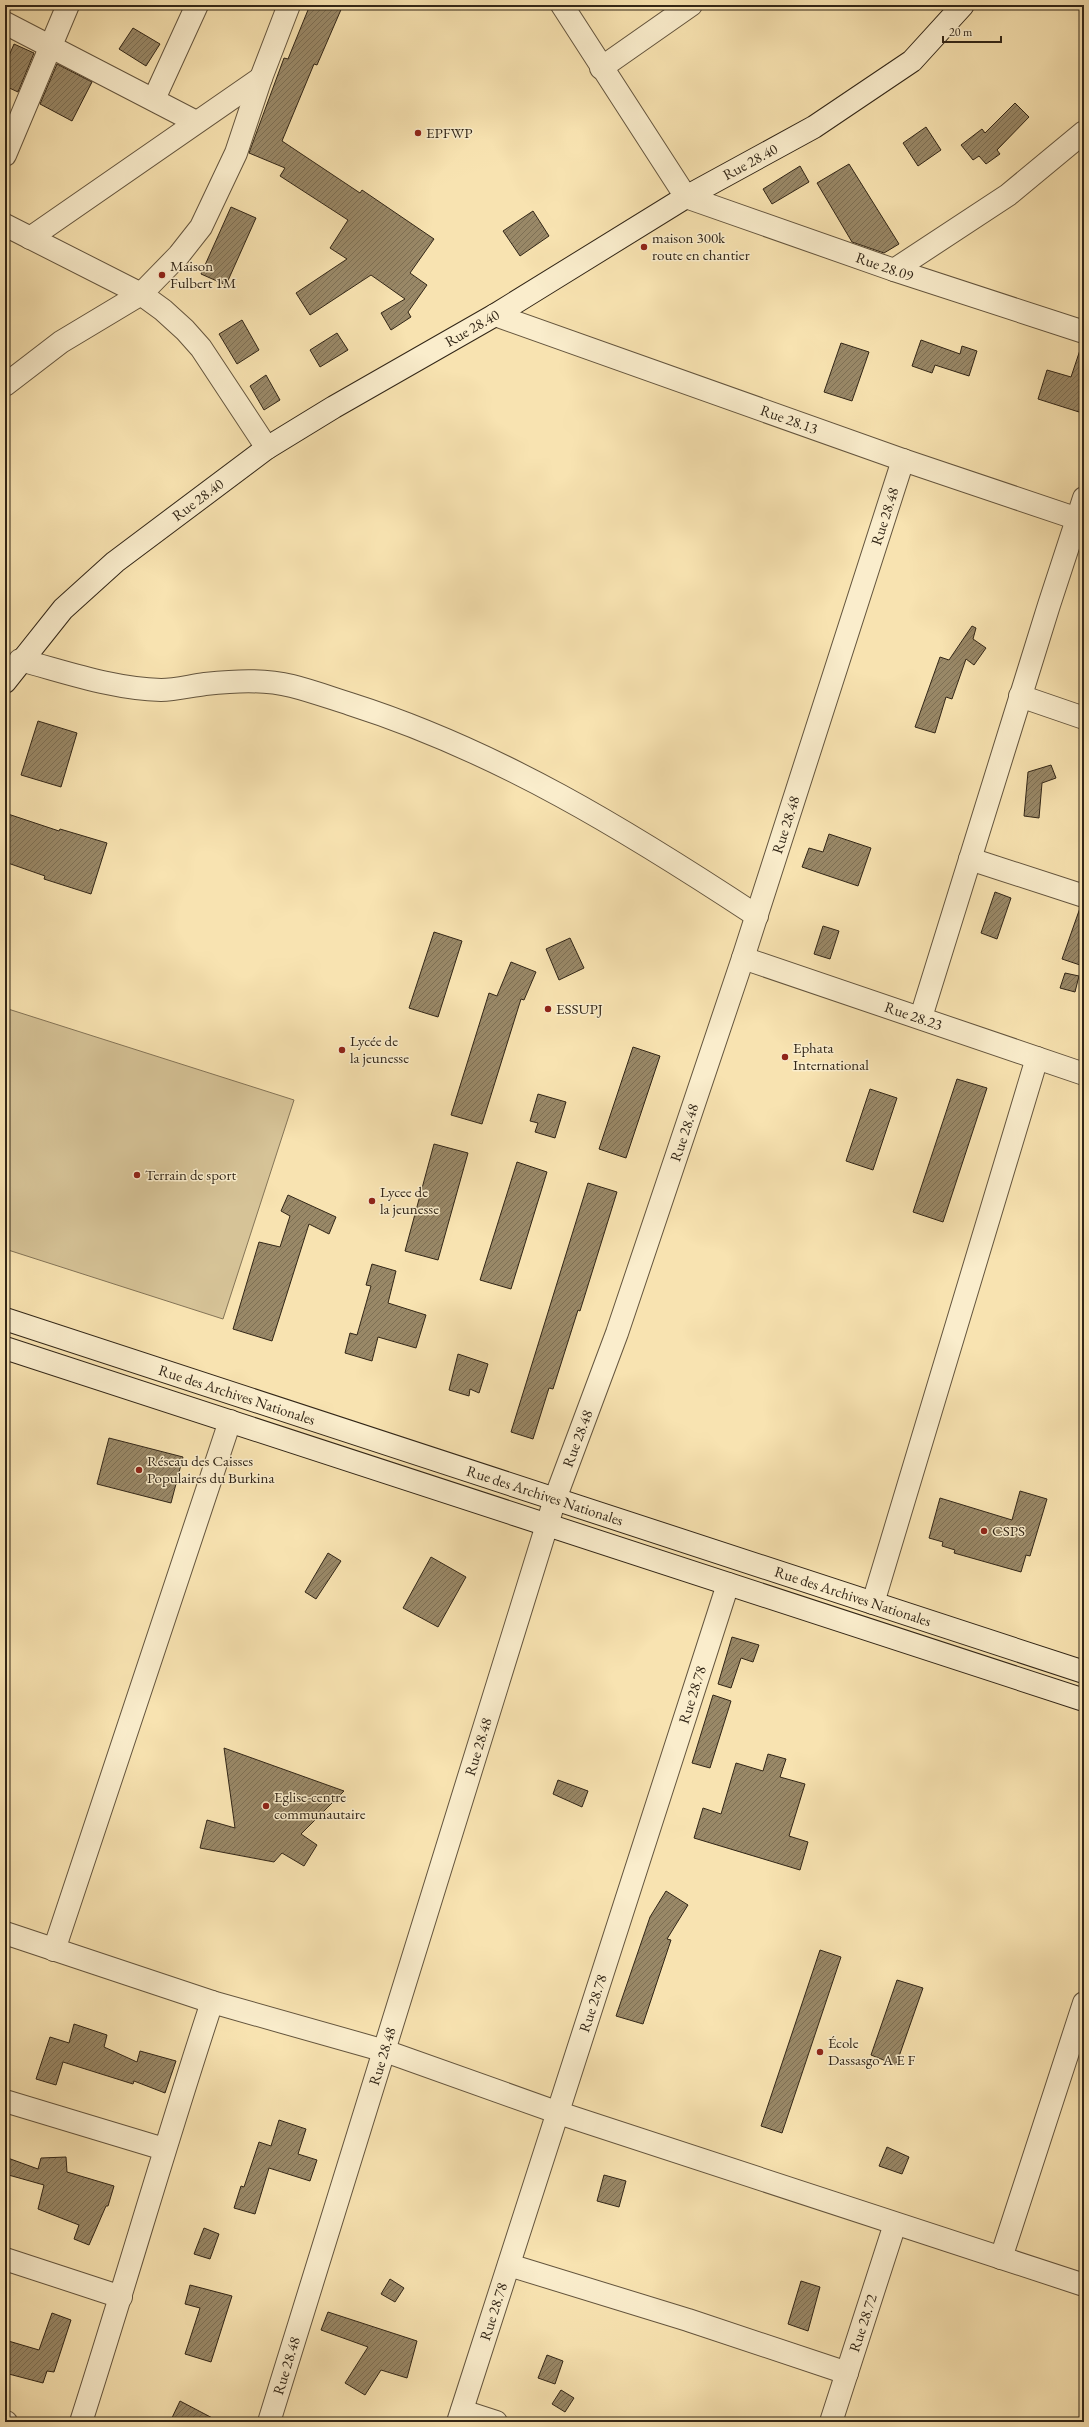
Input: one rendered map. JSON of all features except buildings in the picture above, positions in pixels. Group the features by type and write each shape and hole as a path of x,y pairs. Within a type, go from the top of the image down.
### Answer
{"street":[{"path":"5,156 50,44 68,5"},
{"path":"154,100 197,5"},
{"path":"5,385 61,342 141,294 179,256 201,227 236,152 261,78 289,5"},
{"path":"562,5 601,68 686,197"},
{"path":"601,68 691,5"},
{"name":"Rue 28.40","path":"5,682 20,660 63,609 115,562 267,448 334,407 495,315 686,197 814,127 884,82 912,61 963,5"},
{"path":"5,23 50,44 196,122"},
{"path":"30,238 261,78"},
{"path":"894,270 1008,196 1084,132"},
{"name":"Rue 28.09","path":"686,197 894,270 1084,332"},
{"path":"5,225 141,294 163,310 196,342 267,448"},
{"name":"Rue 28.13","path":"495,315 903,460 1081,520"},
{"name":"Rue 28.48","path":"269,2422 555,1499 617,1333 743,958 903,460"},
{"path":"921,1017 1020,696 1081,520 1084,498"},
{"path":"20,660 107,683 140,689 163,690 221,682 258,681 292,686 403,721 542,784 613,824 757,916"},
{"path":"1020,696 1084,718"},
{"path":"970,859 1084,896"},
{"name":"Rue 28.23","path":"743,958 921,1017 1084,1074"},
{"path":"873,1603 1037,1058"},
{"name":"Rue des Archives Nationales","path":"5,1319 1084,1672"},
{"name":"Rue des Archives Nationales","path":"5,1348 1084,1700"},
{"path":"54,1950 230,1421"},
{"name":"Rue 28.78","path":"460,2417 728,1584"},
{"path":"5,1933 212,2002 385,2051 559,2113 1084,2285"},
{"path":"81,2422 121,2297 164,2149 212,2002"},
{"path":"1001,2258 1084,2003"},
{"path":"5,2101 164,2149"},
{"name":"Rue 28.72","path":"831,2422 894,2224"},
{"path":"5,2259 121,2297"},
{"path":"509,2265 688,2320 847,2373"},
{"path":"460,2417 496,2422"}],"shaded area":[{"name":"Terrain de sport","path":"5,1008 294,1100 223,1319 5,1249"}],"place":[{"name":"EPFWP","path":"418,133"},
{"name":"maison 300k route en chantier","path":"644,247"},
{"name":"Maison Fulbert 1M","path":"162,275"},
{"name":"ESSUPJ","path":"548,1009"},
{"name":"Lycée de la jeunesse","path":"342,1050"},
{"name":"Ephata International","path":"785,1057"},
{"name":"Terrain de sport","path":"137,1175"},
{"name":"Lycee de la jeunesse","path":"372,1201"},
{"name":"Réseau des Caisses Populaires du Burkina","path":"139,1470"},
{"name":"CSPS","path":"984,1531"},
{"name":"Eglise-centre communautaire","path":"266,1806"},
{"name":"École Dassasgo A E F","path":"820,2052"}]}
